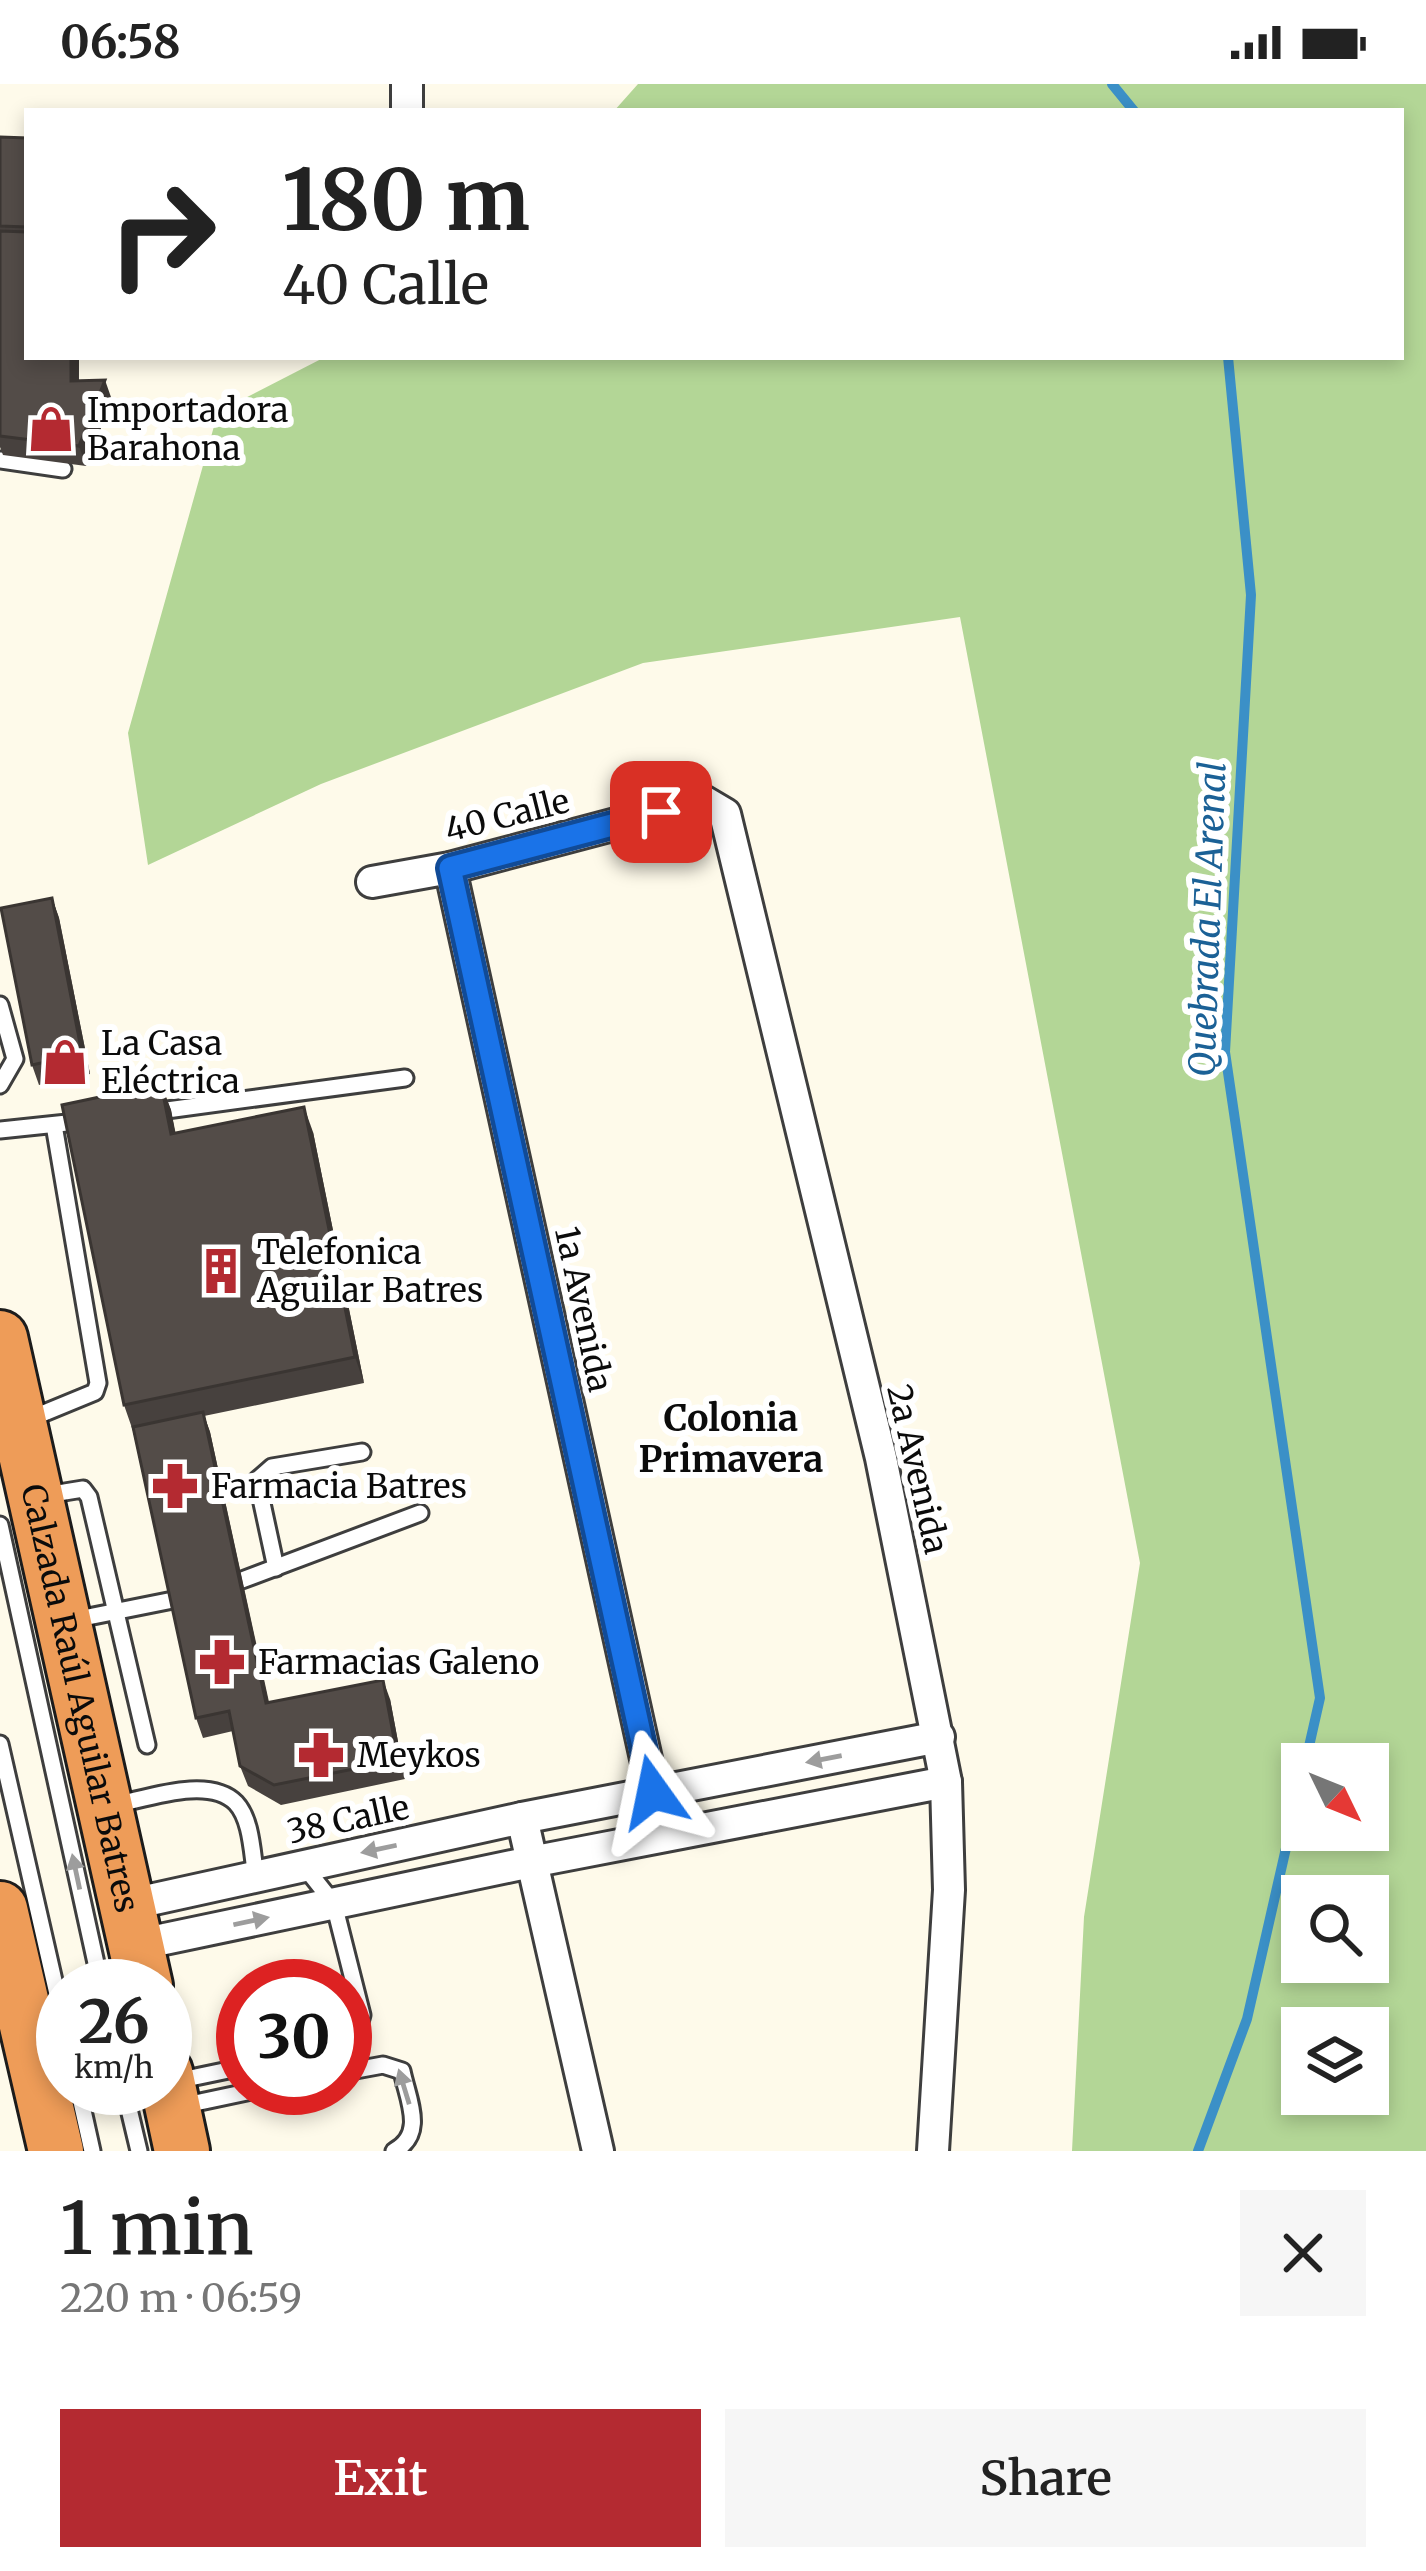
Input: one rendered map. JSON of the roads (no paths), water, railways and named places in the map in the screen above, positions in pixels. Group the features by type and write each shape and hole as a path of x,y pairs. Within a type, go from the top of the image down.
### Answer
{"highway":[{"name":"Calzada Raúl Aguilar Batres","path":"0,1338 19,1423 18,1511 64,1622 136,1946"},
{"path":"0,1909 56,2151"}],"street":[{"name":"40 Calle","path":"372,881 450,868 703,801 725,814"},
{"name":"2a Avenida","path":"725,814 880,1458 939,1737 946,1782 949,1890 933,2151"},
{"name":"1a Avenida","path":"450,868 663,1836"},
{"name":"38 Calle","path":"136,1946 256,1877 522,1818 939,1737"},
{"path":"136,1946 531,1862 946,1782"},
{"path":"522,1818 598,2151"}],"lane":[{"path":"0,460 63,469"},
{"path":"0,1005 15,1059 0,1085"},
{"path":"124,1116 405,1078"},
{"path":"0,1130 100,1119"},
{"path":"19,1423 95,1392 98,1383 54,1125"},
{"path":"275,1568 256,1480 272,1466 362,1452"},
{"path":"96,1959 18,1511 83,1489 89,1497 147,1745"},
{"path":"242,1580 420,1513"},
{"path":"64,1622 173,1600"},
{"path":"0,1744 49,1959"},
{"path":"105,1806 197,1790 221,1793 238,1804 256,1877"},
{"path":"304,1866 334,1904 348,1959"},
{"path":"372,2067 402,2071 415,2128 407,2144 394,2151"},
{"path":"84,2115 92,2151"},
{"path":"139,2151 155,2115"}],"waterway":[{"name":"Quebrada El Arenal","path":"1112,84 1132,108"},
{"name":"Quebrada El Arenal","path":"1228,360 1251,595 1225,1052 1320,1698 1310,1743"},
{"name":"Quebrada El Arenal","path":"1198,2151 1247,2019 1285,1851"}],"place":[{"name":"Importadora Barahona","path":"51,429"},
{"name":"La Casa Eléctrica","path":"65,1062"},
{"name":"Telefonica Aguilar Batres","path":"221,1271"},
{"name":"Farmacia Batres","path":"175,1486"},
{"name":"Farmacias Galeno","path":"222,1662"},
{"name":"Meykos","path":"321,1755"}],"district":[{"name":"Colonia Primavera","path":"731,1438"}]}
